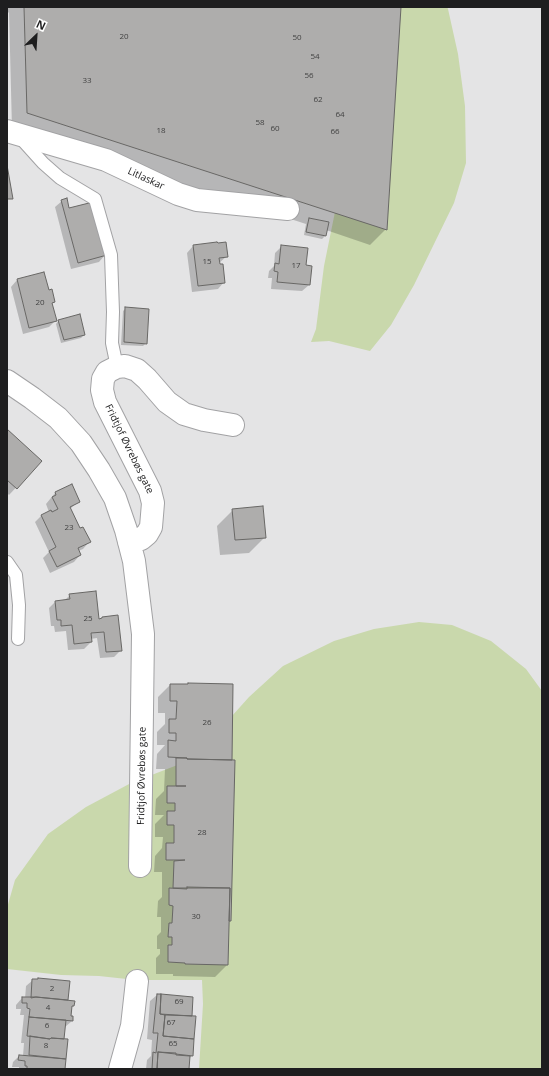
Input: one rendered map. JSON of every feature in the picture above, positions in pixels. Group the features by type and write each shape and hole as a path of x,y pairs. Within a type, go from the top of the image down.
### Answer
{"street":[{"name":"Litlaskar","path":"14,133 106,160 178,194 197,200 288,209"},
{"path":"117,367 125,366 137,370 167,402 184,414 204,420 233,425"},
{"name":"Fridtjof Øvrebøs gate","path":"117,367 107,372 103,379 102,390 106,402 150,490 153,503 151,527 147,534 141,539 129,542"},
{"name":"Fridtjof Øvrebøs gate","path":"7,381 58,418 81,443 115,498 129,542 134,561 143,634 140,866"},
{"path":"120,1069 132,1026 137,981"}],"lane":[{"path":"14,133 60,178 95,199 111,255 113,312 112,343 117,367"},
{"path":"7,562 16,575 19,605 18,639"}],"green space":[{"path":"245,7 447,7 448,9 458,54 465,106 466,163 454,203 414,285 391,325 370,351 329,341 311,342 316,329 324,266 339,192"},
{"path":"419,622 452,625 491,641 526,669 542,691 542,1069 199,1069 203,1004 202,980 136,980 99,976 61,975 7,969 7,908 15,880 48,834 86,807 131,783 180,764 223,726 249,697 283,666 334,641 374,629"}],"building":[{"path":"24,7 401,7 387,230 27,113"},
{"path":"7,165 13,199 7,199"},
{"path":"67,198 69,208 93,202 107,255 78,263 61,200"},
{"path":"309,218 329,222 326,236 306,232"},
{"path":"226,242 228,257 219,258 220,264 223,264 225,283 198,286 193,245"},
{"path":"281,245 308,248 306,265 312,266 310,285 277,282 278,272 274,271 275,263 279,264"},
{"path":"44,272 49,290 52,289 55,302 52,303 57,321 29,328 17,279"},
{"path":"125,307 149,309 147,344 124,342"},
{"path":"80,314 85,335 64,340 58,320"},
{"path":"7,429 42,461 17,489 7,480"},
{"path":"72,484 80,502 70,507 80,528 83,527 91,542 78,548 81,555 57,567 49,551 56,547 41,515 51,510 52,512 58,509 52,497 56,495 55,492"},
{"path":"263,506 266,538 235,540 232,509"},
{"path":"96,591 99,619 102,617 118,615 122,651 106,652 104,632 91,633 92,642 74,644 72,625 61,626 61,620 57,620 55,601 70,599 69,594"},
{"path":"170,684 233,684 232,760 168,757 168,740 176,741 176,733 169,733 169,719 176,719 177,701 170,701"},
{"path":"176,758 235,760 231,921 229,921 230,888 173,888 174,861 185,860 166,860 166,843 174,843 174,825 167,825 167,811 175,811 175,803 167,803 167,786 176,786"},
{"path":"187,887 230,888 228,965 168,962 168,945 172,945 172,937 168,937 169,923 172,923 173,906 169,905 169,888 187,889"},
{"path":"38,978 70,981 68,1000 36,997 31,998 32,979"},
{"path":"157,994 161,994 160,1014 165,1015 163,1036 194,1039 193,1056 158,1052 157,1069 152,1069 153,1052 156,1053 158,1033 153,1033"},
{"path":"161,994 193,997 192,1016 160,1014"},
{"path":"22,997 75,1001 74,1006 72,1006 71,1016 73,1016 73,1021 29,1017 30,1009 27,1008 27,1003 22,1003"},
{"path":"165,1015 196,1016 194,1039 163,1036"},
{"path":"29,1017 66,1020 64,1039 27,1036"},
{"path":"30,1036 50,1039 68,1039 66,1059 29,1055"},
{"path":"158,1052 176,1053 176,1055 190,1056 189,1069 157,1069"},
{"path":"19,1055 66,1059 65,1069 27,1069 27,1066 25,1066 25,1061 18,1060"}]}
